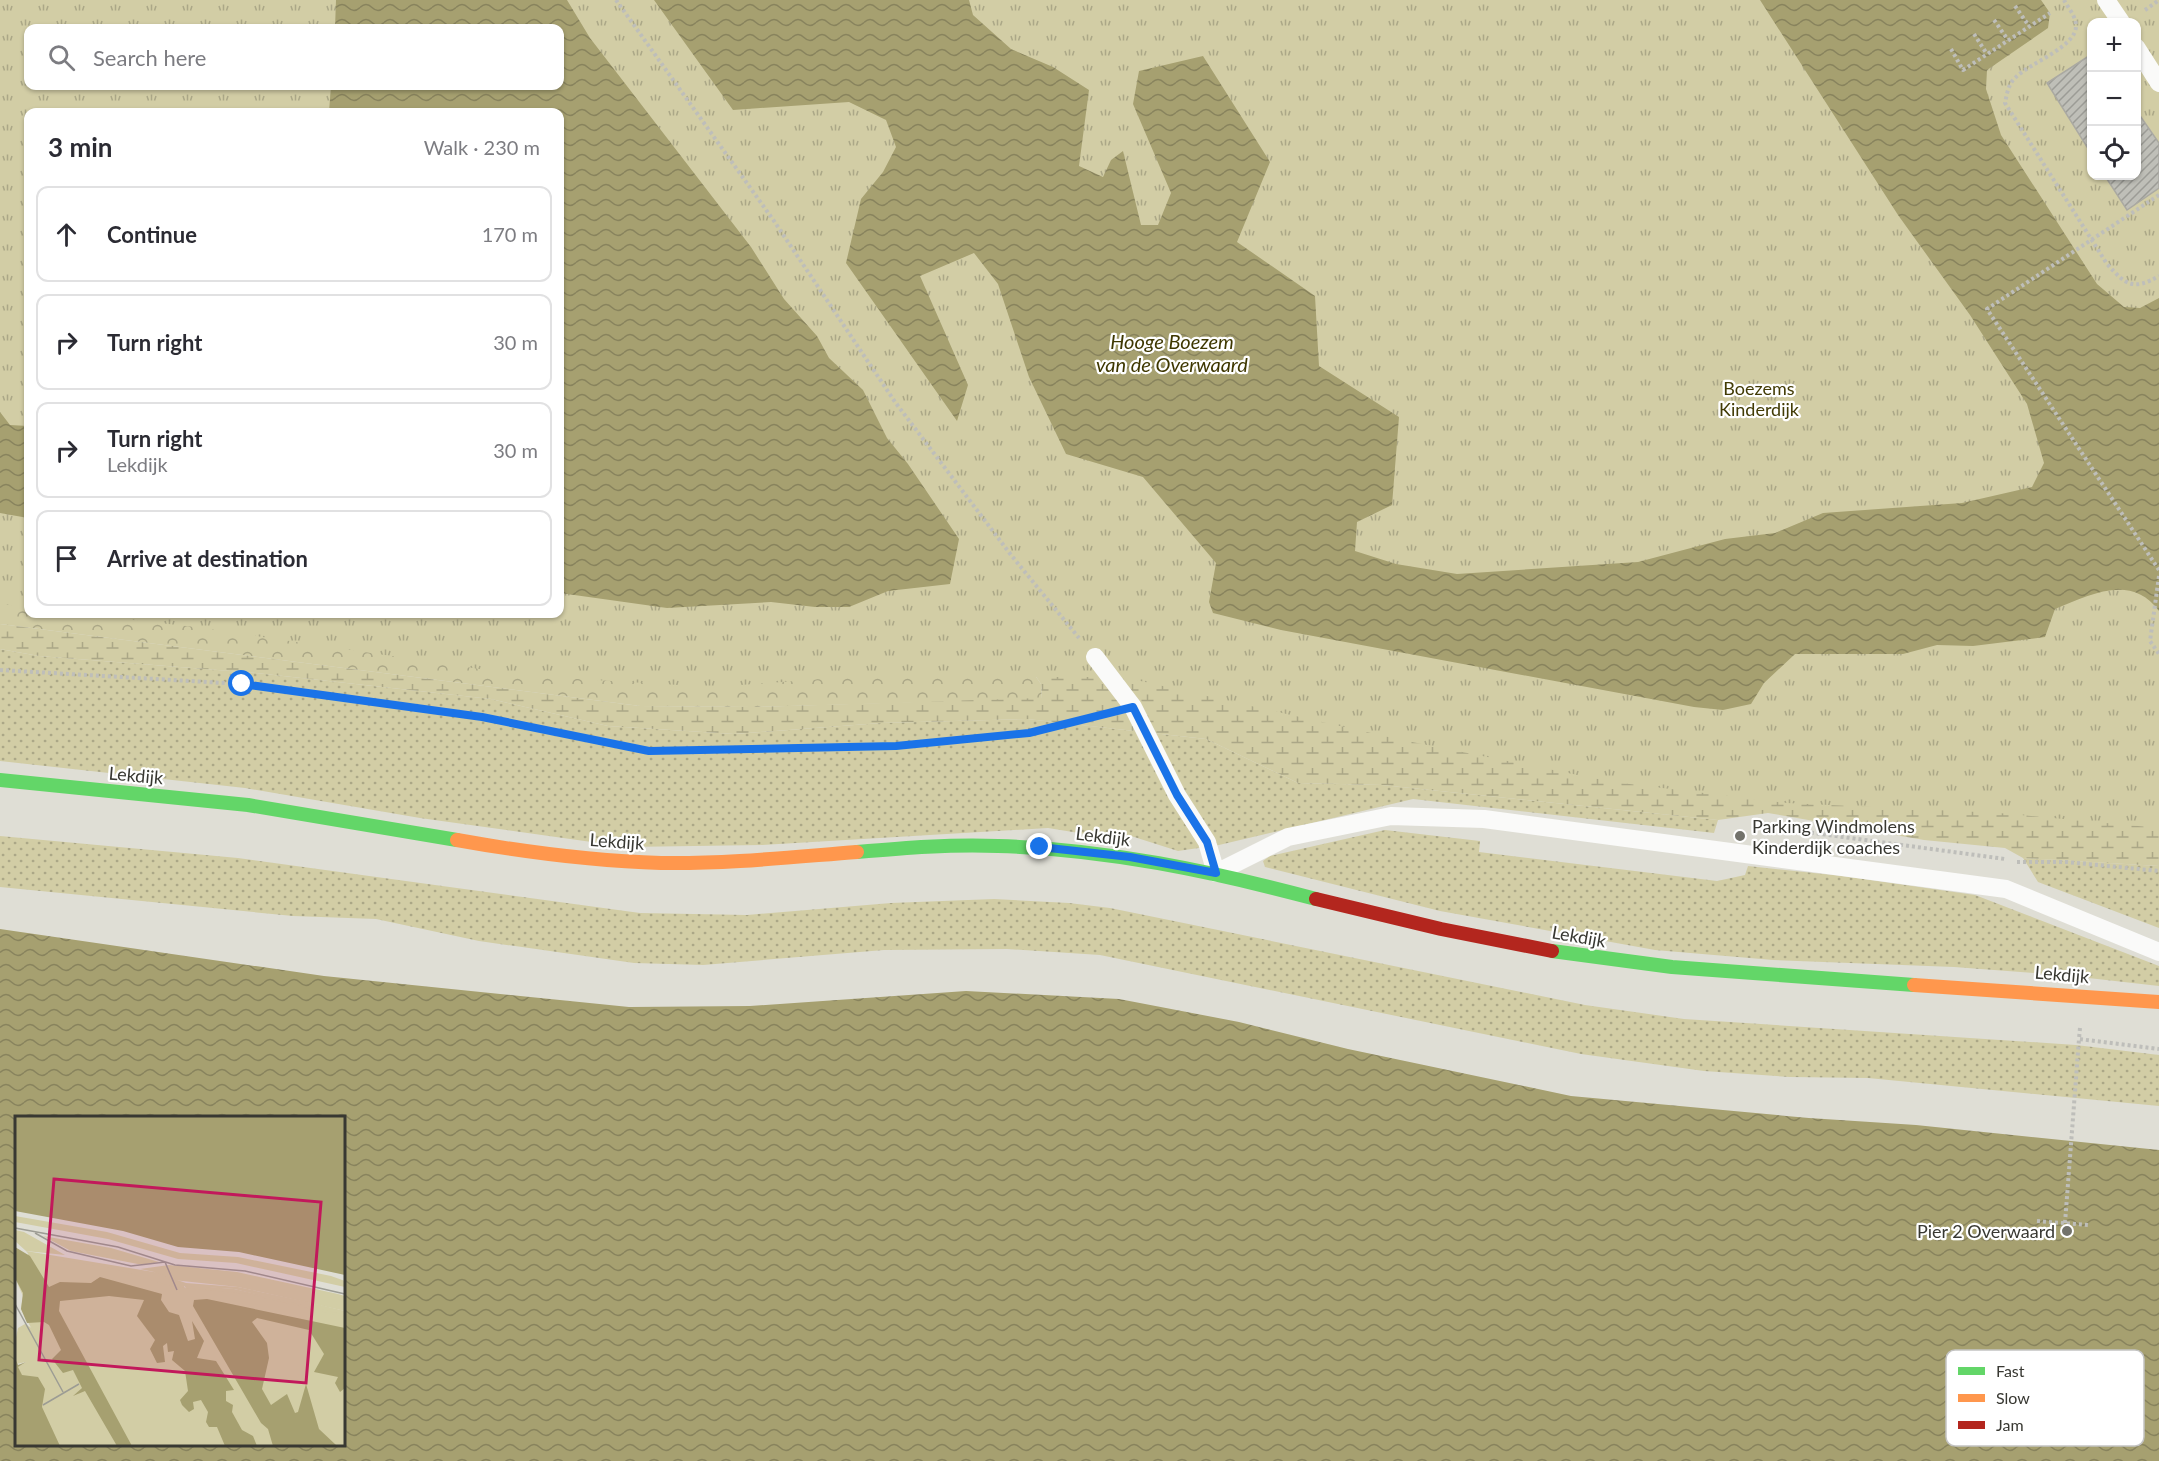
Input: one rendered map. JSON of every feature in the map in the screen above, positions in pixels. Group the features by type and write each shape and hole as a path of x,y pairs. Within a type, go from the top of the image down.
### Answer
{"street":[{"name":"Lekdijk","path":"0,780 286,810 425,836 566,855 648,862 768,860 903,848 1040,847 1130,857 1216,873 1462,933 1601,959 1720,973 2056,991 2159,1002"}],"lane":[{"path":"2106,0 2118,18"},
{"path":"2141,55 2159,83"},
{"path":"1095,657 1133,707 1177,795 1207,842 1216,873 1288,837 1391,816 1484,819 2006,889 2159,952"}],"path":[{"path":"616,0 774,220 895,402 1011,555 1095,657"},
{"path":"2064,0 2076,27 2071,39 2015,77 2007,89 2005,103 2091,240 2122,281 2134,285 2146,283 2159,276"},
{"path":"2015,6 2029,26"},
{"path":"1951,49 1963,69 2050,13"},
{"path":"1994,21 2008,40"},
{"path":"1974,34 1987,54"},
{"path":"2159,195 1987,309 2159,570"},
{"path":"2159,576 2150,641 2159,654"},
{"path":"0,670 242,684 482,717 649,751 896,746 1029,733 1133,707"},
{"path":"2006,889 2014,862 2067,862 2159,871"},
{"path":"2065,1224 2081,1021"},
{"path":"2079,1039 2159,1048"},
{"path":"2037,1221 2088,1225"}],"green space":[{"name":"Boezems Kinderdijk","path":"0,0 2159,0 2159,828 1999,813 1787,803 1613,782 1402,740 1123,677 849,677 713,687 527,676 195,627 116,618 564,618 564,108 24,108 24,607 0,604"},
{"path":"0,513 24,517 24,618 564,618 564,614 973,585 1041,684 1042,699 752,707 640,706 0,624"},
{"path":"973,585 2159,611 2159,866 2023,858 2005,848 1924,840 1768,813 1718,820 1382,785 1298,783 1206,739 1027,719 881,723 734,734 608,726 491,699 256,673 39,656 0,649 0,624 640,706 752,707 1042,698 1041,684"},
{"path":"0,649 39,656 256,673 491,699 608,726 734,734 881,723 1027,719 1206,739 1298,783 1382,785 1718,820 1714,833 1413,799 1219,845 1178,851 1131,836 1085,834 1048,828 762,845 627,847 420,818 245,788 0,761"},
{"path":"1385,830 1480,841 1479,852 1717,881 1745,875 1748,866 1842,876 1975,895 2159,966 2159,986 2062,975 1954,967 1773,960 1655,950 1440,911 1265,867 1263,861 1270,856"},
{"path":"0,836 238,858 640,913 747,915 891,903 994,899 1069,903 1110,908 1585,1005 1684,1019 2076,1045 2159,1055 2159,1106 1868,1078 1790,1077 1704,1071 1581,1054 1100,955 1007,949 884,950 703,965 634,963 479,941 376,919 293,916 0,887"},
{"path":"2023,858 2159,866 2159,928 2038,882"}],"water":[{"path":"336,0 567,0 590,38 751,247 784,299 817,336 829,358 863,390 887,438 908,464 959,539 950,584 888,591 849,607 815,607 771,602 667,608 564,594 564,108 329,108 331,90 564,90 564,24 335,24"},
{"name":"Hooge Boezem van de Overwaard","path":"654,0 969,0 973,15 1011,49 1053,67 1089,90 1079,166 1103,177 1111,160 1123,151 1141,225 1158,225 1171,193 1133,104 1139,71 1203,56 1270,162 1237,242 1315,296 1319,366 1399,417 1392,505 1357,522 1355,551 1396,564 1457,574 1638,562 1725,539 1775,533 1823,513 1962,503 2032,487 2044,463 2027,404 1970,315 1898,215 1760,0 2041,0 2050,13 2048,28 1987,70 1986,89 2001,135 2097,284 2124,307 2140,308 2159,298 2159,611 2148,599 2136,593 2110,590 2055,609 2045,637 1973,646 1937,645 1903,654 1795,654 1764,683 1751,704 1723,710 1694,707 1281,630 1213,613 1209,602 1216,563 1143,477 1066,454 1029,377 998,284 974,253 920,276 968,385 957,421 846,263 861,199 883,172 896,147 886,120 849,102 733,110"},
{"path":"0,412 10,425 24,426 24,517 0,513"},
{"path":"0,929 324,976 629,1007 750,1006 966,991 1119,999 1239,1022 1348,1049 1571,1096 1809,1118 1916,1125 2159,1150 2159,1461 0,1461"}],"building":[{"path":"2087,57 2087,147 2047,83"},
{"path":"2141,117 2159,143 2159,188 2127,210 2108,180 2141,180"}],"traffic: fast":[{"path":"0,780 248,805 457,840"},
{"path":"857,852 963,846 1039,848 1079,852 1158,863 1237,879 1316,899"},
{"path":"1552,951 1672,967 1914,985"}],"traffic: slow":[{"path":"457,840 558,855 661,863 735,861 857,852"},
{"path":"1914,985 2159,1002"}],"traffic: jam":[{"path":"1316,899 1441,929 1552,951"}],"place":[{"name":"Parking Windmolens Kinderdijk coaches","path":"1740,836"},
{"name":"Pier 2 Overwaard","path":"2067,1231"}],"route":[{"path":"242,684 482,717 649,751 896,746 1029,733 1133,707 1177,795 1207,842 1216,873 1130,857 1040,847"}]}
